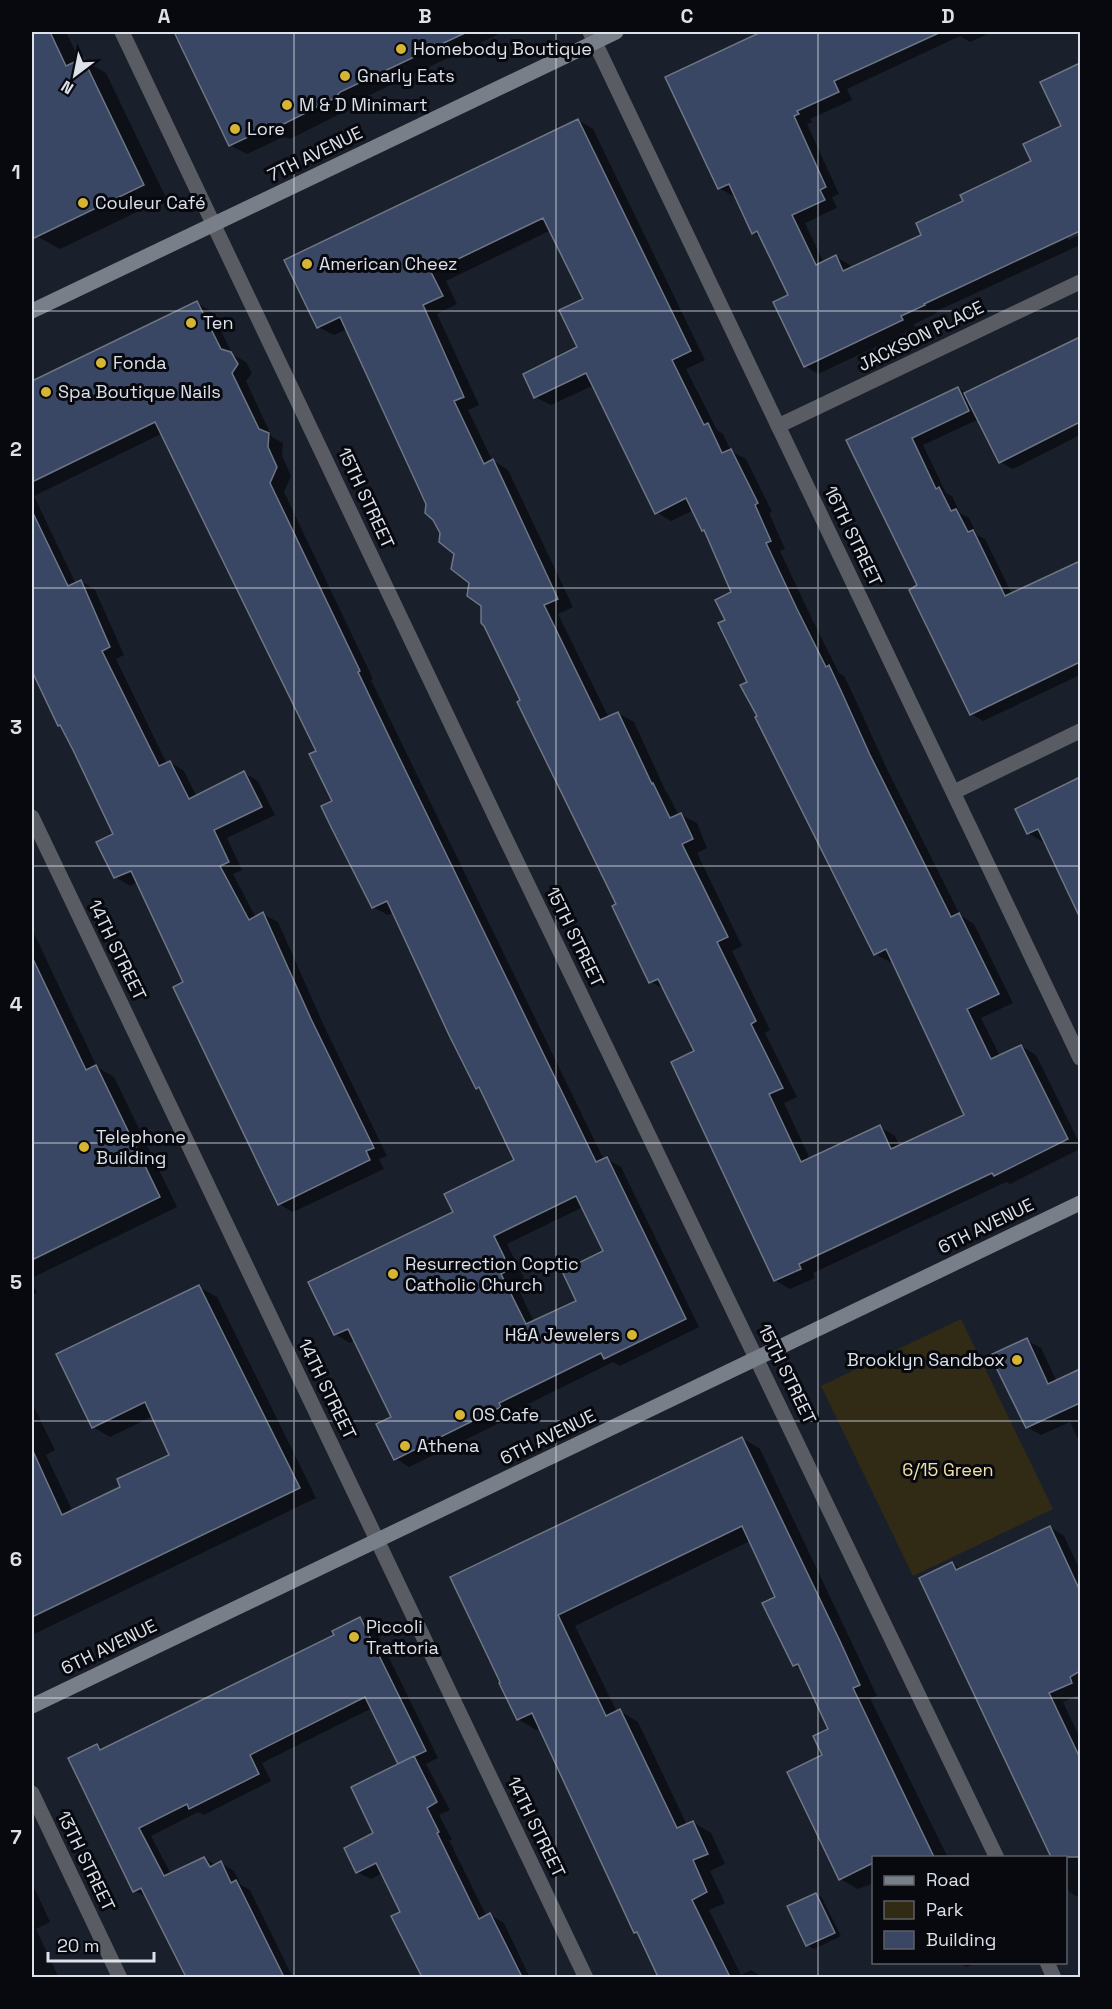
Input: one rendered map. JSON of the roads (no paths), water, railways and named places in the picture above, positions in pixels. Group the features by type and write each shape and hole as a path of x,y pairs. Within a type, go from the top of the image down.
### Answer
{"street":[{"name":"15TH STREET","path":"122,32 502,831 997,1856"},
{"name":"7TH AVENUE","path":"32,311 214,224 592,37 616,32"},
{"name":"16TH STREET","path":"592,37 1080,1058"},
{"name":"JACKSON PLACE","path":"778,426 1080,282"},
{"path":"954,792 1080,731"},
{"name":"14TH STREET","path":"32,817 586,1977"},
{"name":"6TH AVENUE","path":"32,1706 1080,1203"},
{"name":"13TH STREET","path":"32,1793 120,1977"}],"place":[{"name":"Homebody Boutique","path":"401,49"},
{"name":"Gnarly Eats","path":"345,76"},
{"name":"M & D Minimart","path":"287,105"},
{"name":"Lore","path":"235,129"},
{"name":"Couleur Café","path":"83,203"},
{"name":"American Cheez","path":"307,264"},
{"name":"Ten","path":"191,323"},
{"name":"Fonda","path":"101,363"},
{"name":"Spa Boutique Nails","path":"46,392"},
{"name":"Telephone Building","path":"84,1147"},
{"name":"Resurrection Coptic Catholic Church","path":"393,1274"},
{"name":"H&A Jewelers","path":"632,1335"},
{"name":"Brooklyn Sandbox","path":"1017,1360"},
{"name":"OS Cafe","path":"460,1415"},
{"name":"Athena","path":"405,1446"},
{"name":"Piccoli Trattoria","path":"354,1637"}],"park label":[{"name":"6/15 Green","path":"948,1470"}]}
